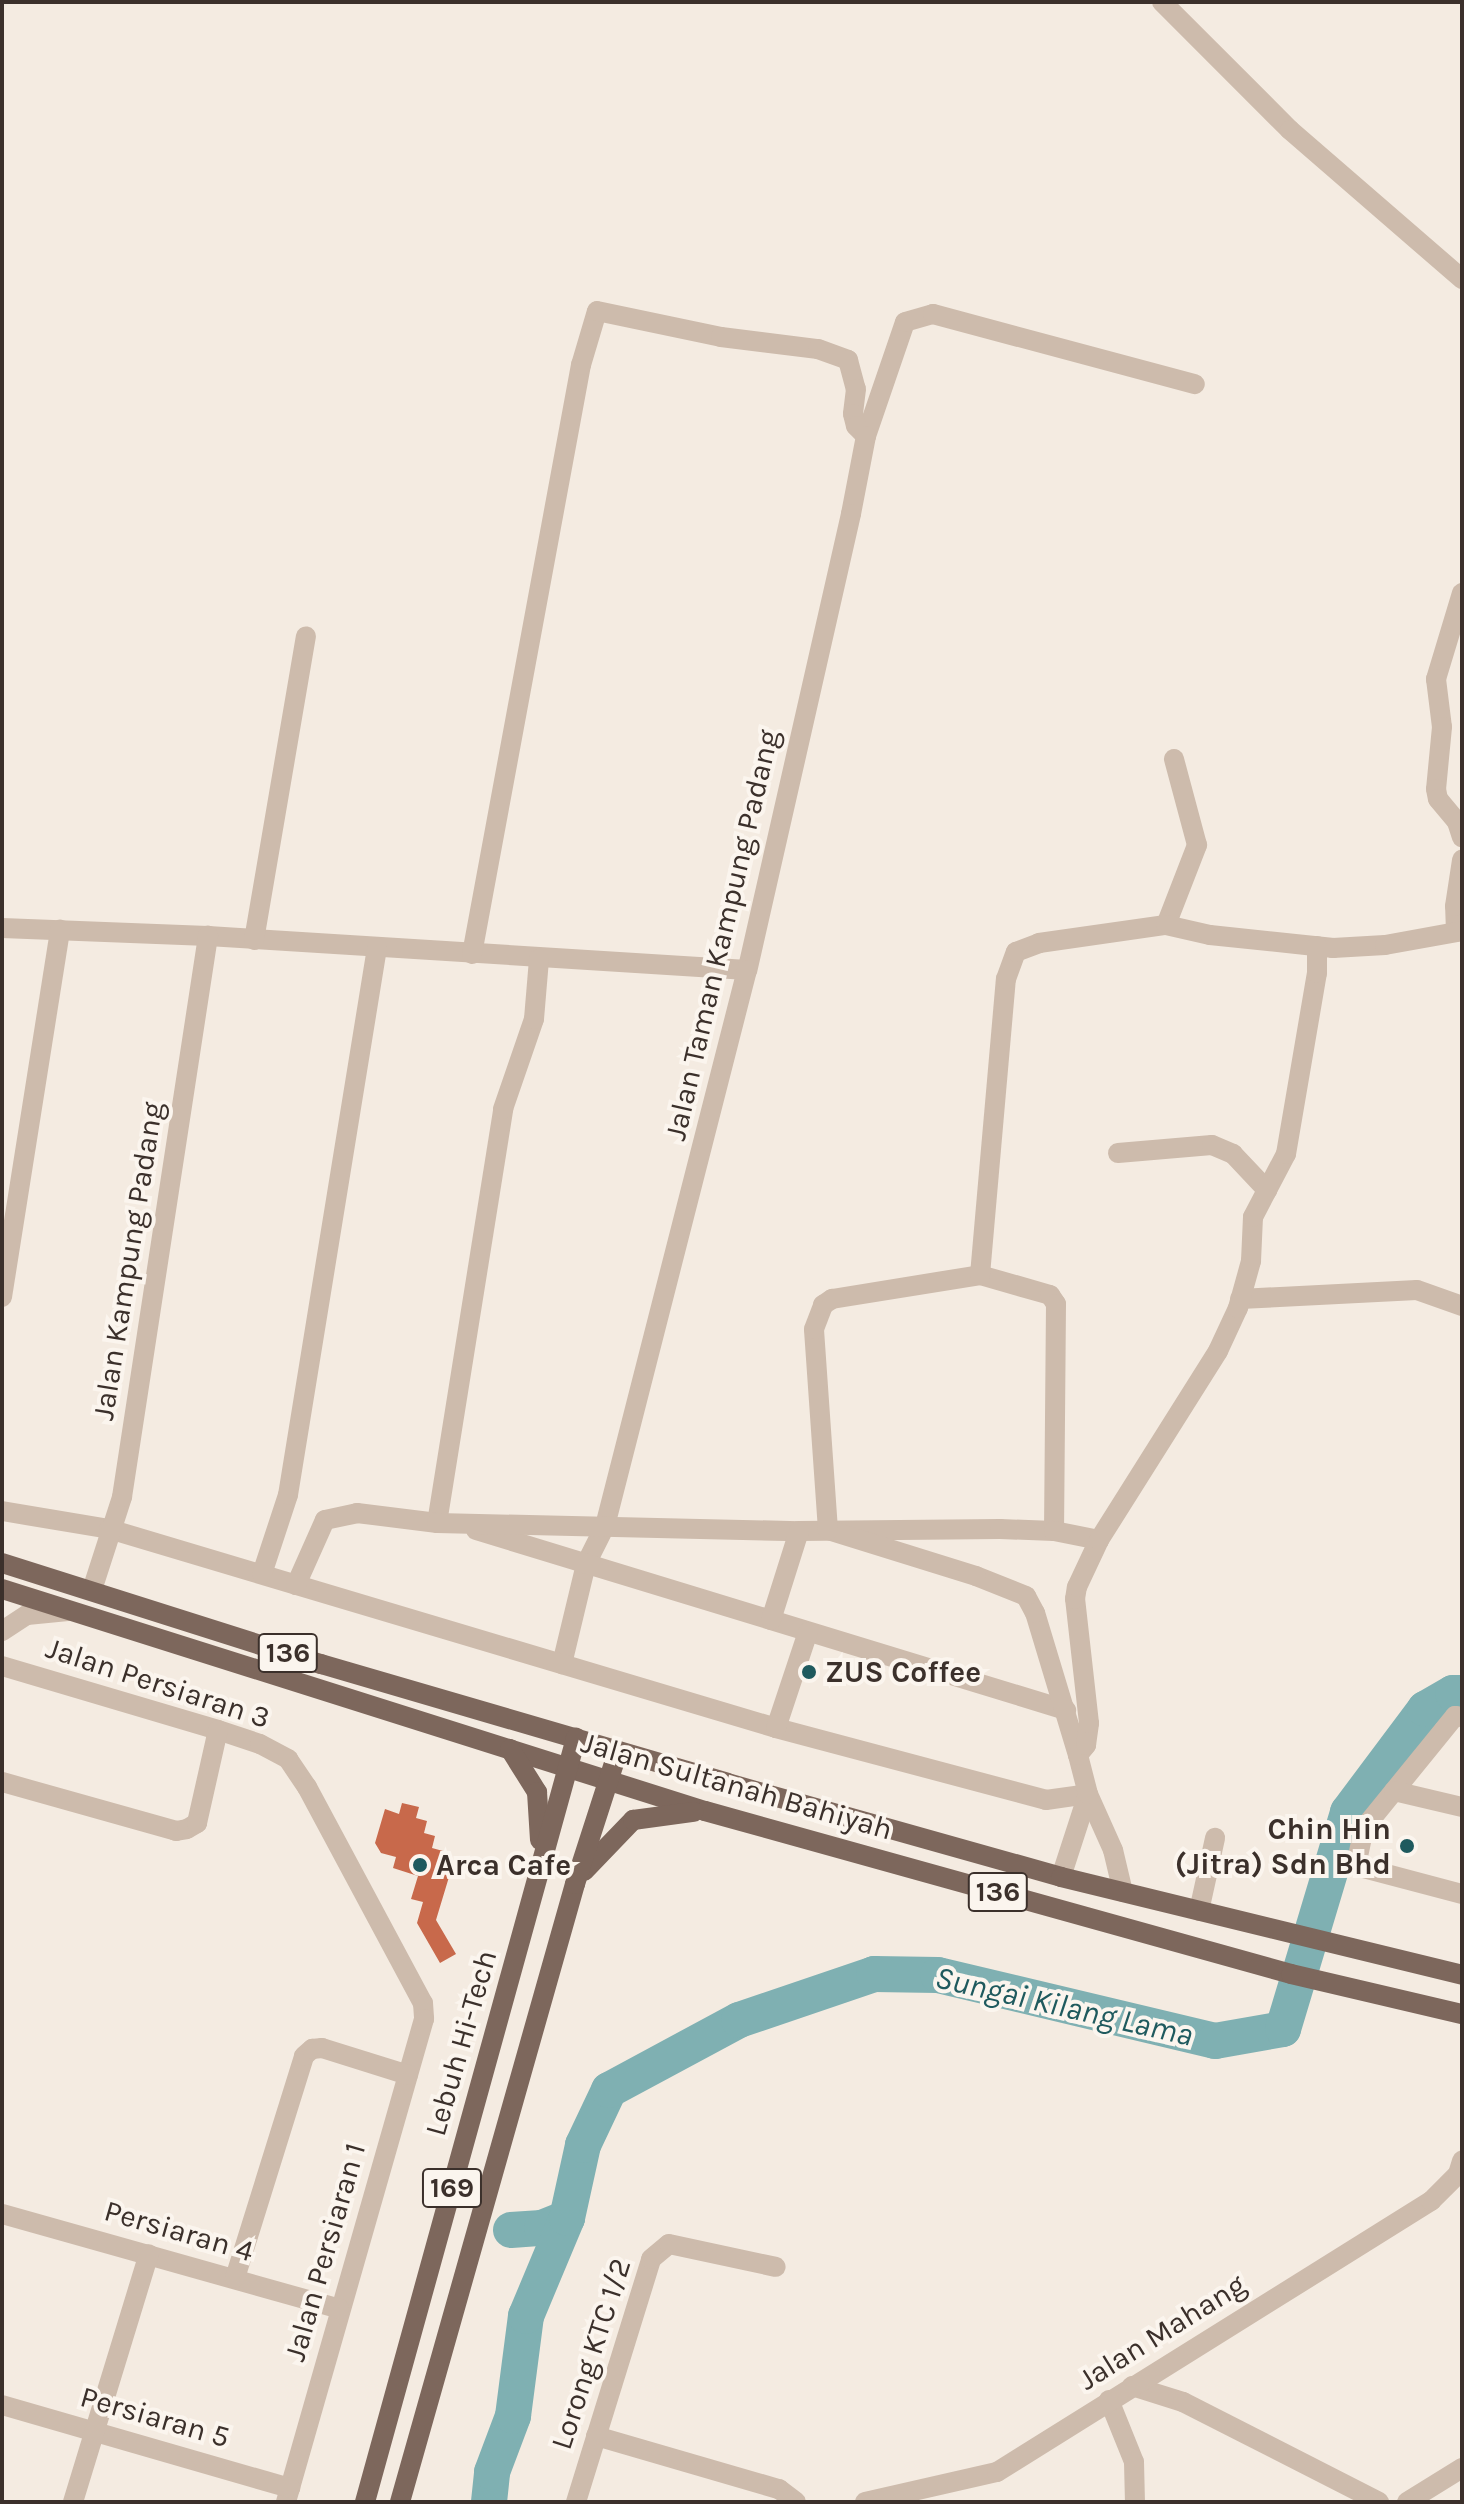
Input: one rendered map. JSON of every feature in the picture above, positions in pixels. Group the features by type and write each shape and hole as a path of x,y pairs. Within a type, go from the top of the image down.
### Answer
{"main road":[{"name":"Jalan Sultanah Bahiyah","path":"2,1563 321,1664 1061,1877 1462,1975"},
{"name":"Jalan Sultanah Bahiyah","path":"2,1589 705,1811 1291,1974 1462,2014"},
{"name":"Lebuh Hi-Tech","path":"365,2502 576,1738"},
{"path":"510,1749 537,1792 539,1873"},
{"name":"169","path":"400,2502 575,1884 618,1751"},
{"path":"575,1884 591,1861 633,1820 705,1811"}],"street":[{"path":"1162,2 1290,130 1462,279"},
{"path":"472,954 581,365 597,311 721,337 818,349 848,360 856,389 853,414 856,426 866,436"},
{"name":"Jalan Taman Kampung Padang","path":"562,1664 586,1564 605,1526 747,970 866,436 905,322 933,314 1195,384"},
{"path":"1462,593 1436,679 1442,727 1436,789 1438,799 1457,822 1462,837"},
{"path":"254,940 306,636"},
{"path":"1166,925 1197,845 1174,759"},
{"path":"980,1275 1006,979 1016,952 1039,943 1166,925 1210,935 1317,946 1385,945 1459,932 1455,906 1462,860"},
{"path":"2,928 208,936 747,970"},
{"path":"2,1297 60,930"},
{"name":"Jalan Kampung Padang","path":"92,1590 109,1529 122,1497 208,936"},
{"path":"1078,1755 1086,1745 1089,1723 1075,1599 1099,1540 1218,1351 1240,1299 1251,1261 1253,1217 1286,1154 1317,973 1317,946"},
{"path":"262,1574 288,1495 377,948"},
{"path":"445,1523 503,1109 534,1019 539,959"},
{"path":"1118,1153 1212,1145 1233,1154 1267,1190"},
{"path":"828,1530 814,1329 823,1305 832,1299 980,1275 1054,1299 1054,1531"},
{"path":"1240,1299 1417,1290 1462,1306"},
{"path":"2,1511 109,1529 776,1728 1046,1800 1088,1794"},
{"path":"296,1585 325,1520 357,1513 445,1523 799,1531 1054,1531 1099,1540"},
{"path":"445,1523 1066,1710"},
{"path":"828,1530 976,1576 1026,1596 1035,1613 1066,1710 1088,1794 1113,1850 1123,1892"},
{"path":"771,1620 799,1531"},
{"path":"2,1631 27,1615 68,1611"},
{"path":"776,1728 808,1632"},
{"name":"Jalan Persiaran 3","path":"2,1666 218,1730 260,1744 288,1759 423,2003 424,2019"},
{"path":"1458,1716 1364,1828 1356,1866 1359,1870 1462,1894"},
{"path":"2,1782 176,1831 187,1829 197,1823 218,1730"},
{"path":"1394,1791 1462,1807"},
{"path":"1061,1877 1088,1794"},
{"path":"1199,1911 1215,1838"},
{"name":"Jalan Persiaran 1","path":"288,2495 424,2019"},
{"path":"235,2278 304,2056 312,2049 322,2048 408,2075"},
{"name":"Jalan Mahang","path":"865,2502 997,2472 1431,2201 1461,2170"},
{"name":"Persiaran 4","path":"2,2214 339,2309"},
{"name":"Lorong KTC 1/2","path":"576,2502 651,2259 659,2249 669,2244 776,2267"},
{"path":"73,2502 149,2254"},
{"path":"1132,2386 1183,2402 1379,2502"},
{"path":"1109,2400 1134,2462 1135,2502"},
{"name":"Persiaran 5","path":"2,2405 95,2430 288,2495"},
{"path":"596,2436 779,2489 796,2502"},
{"path":"1407,2502 1462,2468"}],"building":[{"name":"Arca Cafe","path":"402,1803 419,1807 416,1818 427,1821 424,1833 435,1836 432,1848 443,1851 440,1863 452,1867 436,1920 456,1954 440,1963 417,1923 423,1902 411,1899 418,1876 393,1868 396,1857 381,1853 375,1843 385,1809 399,1814"}],"waterway":[{"name":"Sungai Kilang Lama","path":"489,2502 492,2472 513,2416 526,2316 567,2218 583,2145 609,2090 739,2020 874,1974 938,1975 1215,2041 1283,2029 1348,1812 1425,1709 1453,1693 1462,1693"},
{"name":"Sungai Kilang Lama","path":"511,2230 542,2228 567,2218"}],"place":[{"name":"ZUS Coffee","path":"809,1672"},
{"name":"Chin Hin (Jitra) Sdn Bhd","path":"1407,1846"},
{"name":"Arca Cafe","path":"420,1865"}]}
